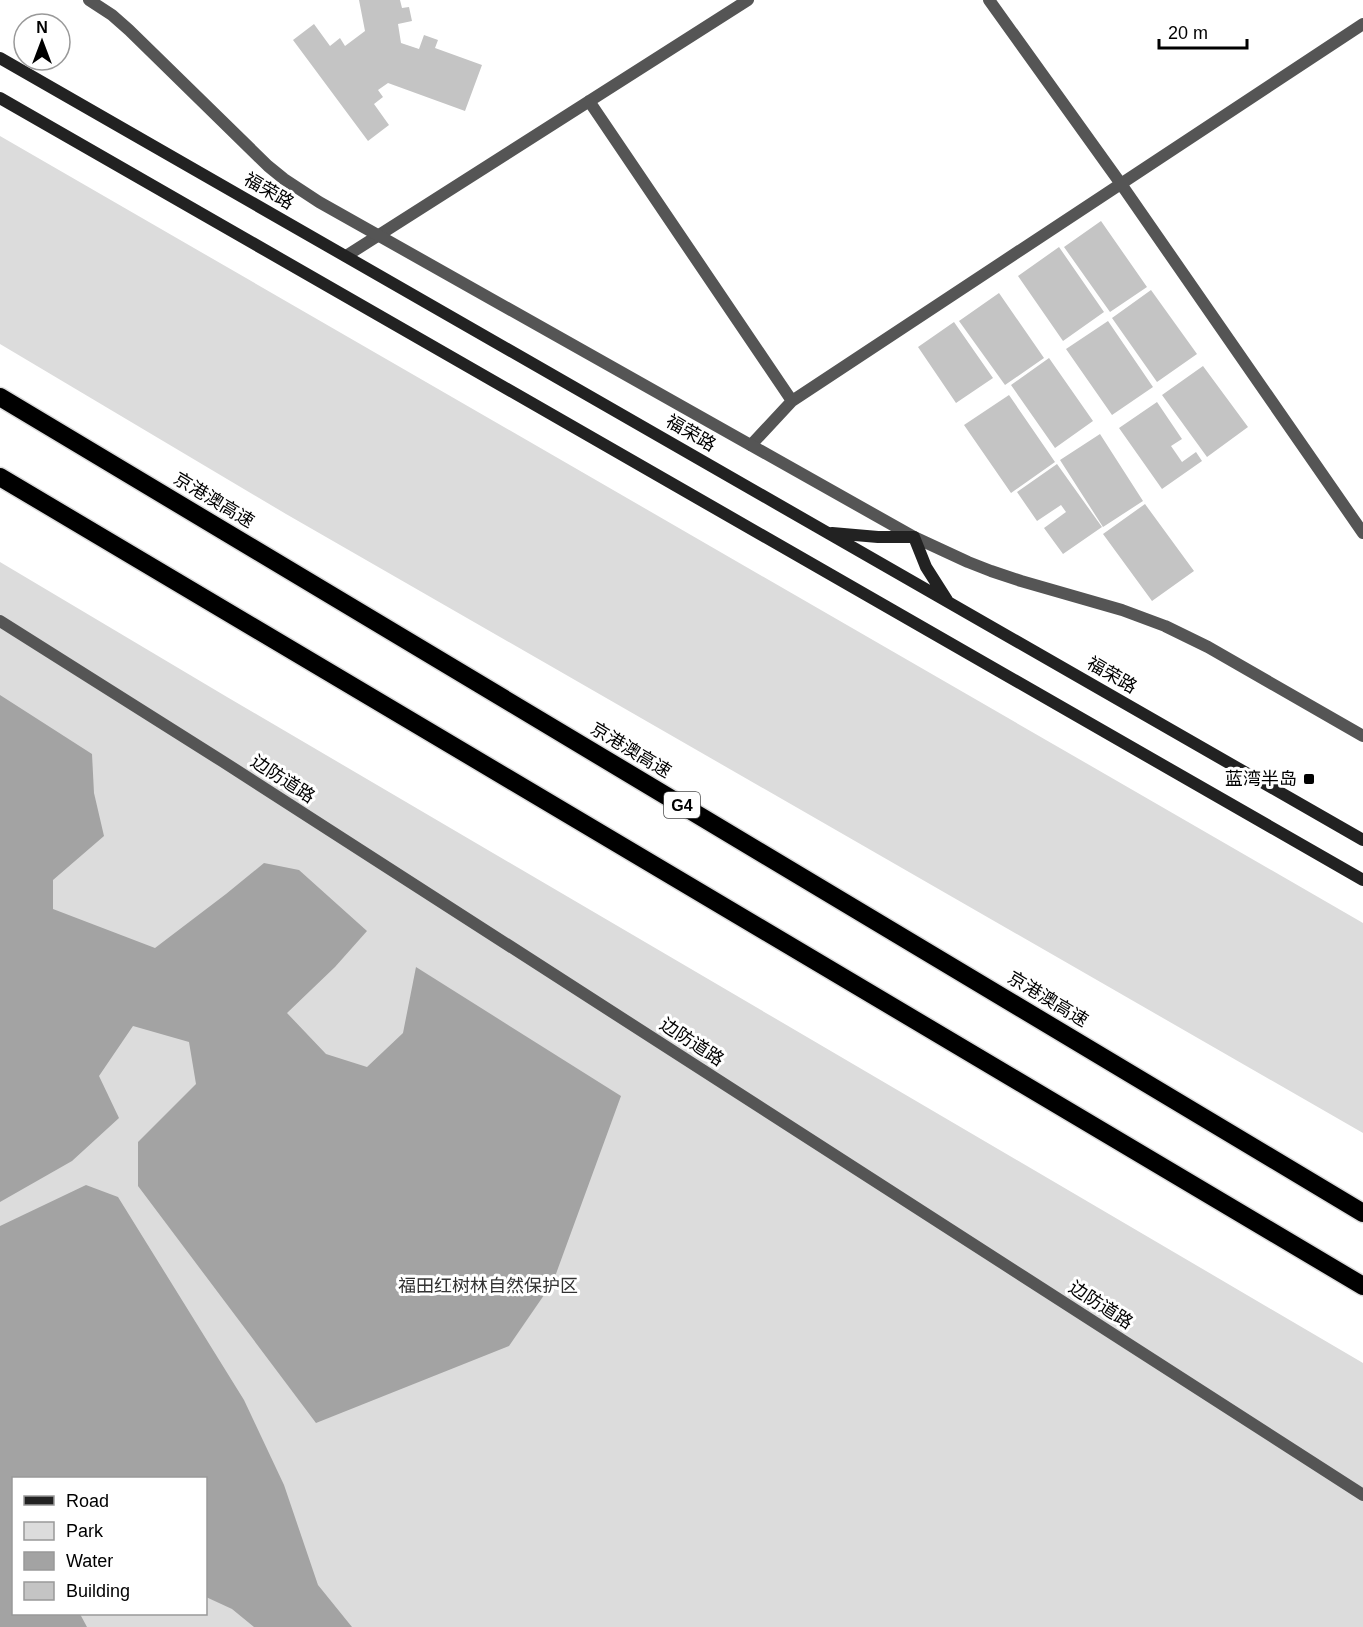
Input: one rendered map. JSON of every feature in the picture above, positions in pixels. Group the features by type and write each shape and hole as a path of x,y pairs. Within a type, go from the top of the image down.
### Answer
{"highway":[{"name":"京港澳高速","path":"0,397 1363,1213"},
{"path":"0,477 1363,1286"}],"main road":[{"name":"福荣路","path":"0,58 1363,840"},
{"path":"0,98 1363,880"},
{"path":"828,532 878,537 914,537 926,567 948,601"}],"street":[{"path":"89,0 129,30 253,152 284,179 319,202 914,537 991,571 1122,610 1165,626 1208,647 1363,736"},
{"path":"346,256 748,0"},
{"path":"989,0 1121,184 1363,533"},
{"path":"751,445 792,401 1363,24"},
{"path":"589,101 792,401"},
{"name":"边防道路","path":"0,621 222,761 1363,1495"}],"green space":[{"path":"0,136 1363,923 1363,1133 286,514 0,344"},
{"name":"福田红树林自然保护区","path":"0,562 1363,1363 1363,1627 0,1627"}],"water":[{"path":"0,695 92,754 94,793 104,836 53,880 53,909 155,948 264,863 299,870 367,931 335,967 287,1013 326,1054 367,1067 403,1033 416,967 621,1096 553,1282 509,1346 316,1423 138,1186 138,1142 196,1084 189,1042 133,1026 99,1076 119,1118 72,1161 0,1202"},
{"path":"86,1185 118,1197 244,1400 284,1485 318,1585 352,1627 254,1627 232,1609 207,1597 207,1477 12,1477 12,1615 81,1615 87,1627 0,1627 0,1226"}],"building":[{"path":"359,0 400,0 402,8 409,7 412,21 398,24 401,43 419,49 424,35 438,40 435,48 482,65 465,111 388,83 378,90 383,97 374,104 389,125 368,141 293,40 314,24 330,46 340,38 345,46 365,31"},
{"path":"1101,221 1147,287 1110,312 1064,247"},
{"path":"1059,247 1104,312 1063,341 1018,276"},
{"path":"1151,290 1197,354 1157,382 1112,318"},
{"path":"999,293 1044,358 1005,385 959,321"},
{"path":"1108,321 1153,387 1112,415 1066,349"},
{"path":"954,322 993,378 956,403 918,347"},
{"path":"1049,358 1093,421 1055,448 1011,385"},
{"path":"1203,366 1248,427 1207,457 1162,395"},
{"path":"1009,395 1055,462 1011,493 964,425"},
{"path":"1157,402 1182,439 1171,446 1182,462 1196,452 1202,461 1162,489 1119,428"},
{"path":"1100,434 1143,501 1103,527 1060,460"},
{"path":"1057,464 1102,527 1063,554 1044,528 1066,512 1061,505 1037,521 1017,492"},
{"path":"1145,504 1194,571 1152,601 1103,534"}],"place":[{"name":"蓝湾半岛","path":"1309,779"}]}
